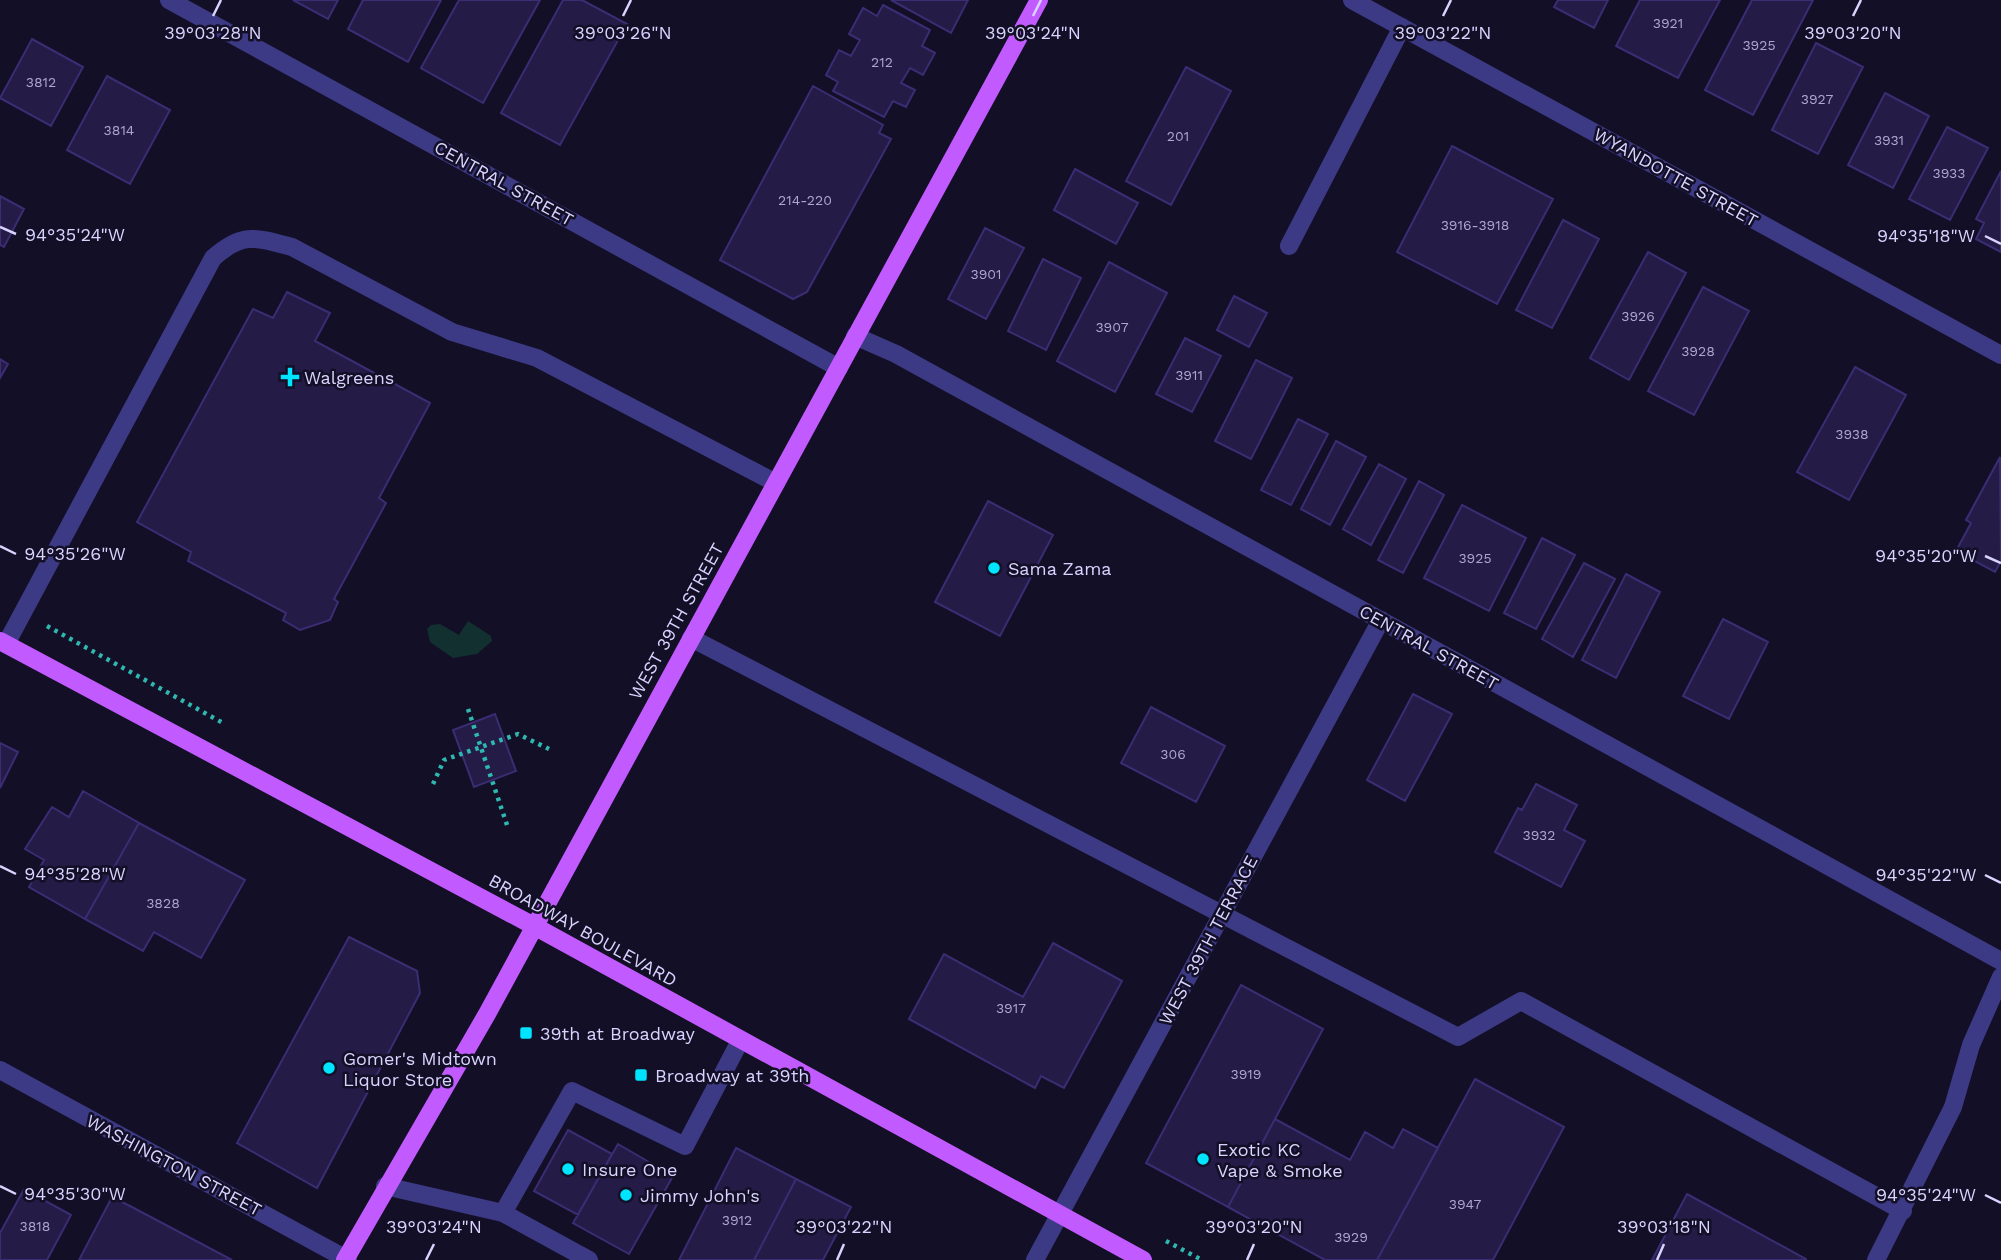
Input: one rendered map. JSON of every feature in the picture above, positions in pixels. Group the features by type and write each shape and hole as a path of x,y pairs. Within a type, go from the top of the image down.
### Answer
{"main road":[{"name":"WEST 39TH STREET","path":"346,1260 385,1186 487,1014 1039,0"},
{"name":"BROADWAY BOULEVARD","path":"3,642 534,926 1143,1260"}],"street":[{"name":"CENTRAL STREET","path":"169,0 839,368"},
{"name":"WYANDOTTE STREET","path":"1352,0 2001,355"},
{"path":"1289,246 1402,27"},
{"path":"3,642 213,258 233,241 263,239 292,247 452,332 537,358 776,483"},
{"name":"CENTRAL STREET","path":"855,336 896,354 2001,961"},
{"name":"WEST 39TH TERRACE","path":"1035,1260 1381,620"},
{"path":"691,638 1458,1037 1521,1001 1903,1211"},
{"path":"1876,1260 1954,1107 1971,1045 2001,977"},
{"path":"503,1213 572,1091 685,1146 740,1041"},
{"name":"WASHINGTON STREET","path":"0,1070 346,1260"},
{"path":"385,1186 503,1213 589,1260"}],"path":[{"path":"468,709 507,825"},
{"path":"433,784 444,760 518,734 549,750"}],"green space":[{"path":"468,621 491,636 492,641 477,654 453,658 430,642 427,629 431,625 440,624 459,635"}],"building":[{"path":"293,0 338,0 328,19"},
{"path":"363,0 441,0 408,62 348,29"},
{"path":"459,0 540,0 483,103 421,68"},
{"path":"563,0 582,0 627,24 560,145 501,113"},
{"path":"891,0 968,0 951,33"},
{"path":"1558,0 1608,0 1594,28 1554,7"},
{"path":"1640,0 1720,0 1678,78 1616,46"},
{"path":"1752,0 1813,0 1753,115 1705,90"},
{"path":"883,5 930,30 922,46 935,53 923,75 910,68 901,83 915,90 906,107 893,101 884,117 833,91 838,82 826,75 839,50 851,56 860,40 849,34 863,8 877,16"},
{"path":"32,39 83,67 51,126 0,98"},
{"path":"1816,43 1863,67 1818,154 1772,130"},
{"path":"1186,67 1231,91 1171,205 1126,181"},
{"path":"107,76 170,110 130,184 67,150"},
{"path":"813,86 883,125 879,133 891,139 807,292 793,299 720,260"},
{"path":"1885,93 1929,116 1893,188 1848,165"},
{"path":"1947,127 1988,148 1950,220 1909,199"},
{"path":"1452,146 1553,199 1497,304 1397,252"},
{"path":"1075,169 1138,203 1116,244 1054,210"},
{"path":"2001,171 2001,252 1976,239 1984,223 1976,219"},
{"path":"0,196 24,209 4,247 0,245"},
{"path":"1563,220 1599,239 1552,328 1516,310"},
{"path":"985,228 1024,248 986,319 948,299"},
{"path":"1648,252 1686,273 1629,380 1590,358"},
{"path":"1043,259 1081,278 1046,350 1008,331"},
{"path":"1109,262 1167,293 1115,392 1057,361"},
{"path":"1703,287 1749,311 1694,415 1648,391"},
{"name":"Walgreens","path":"287,292 330,313 315,341 430,403 379,498 386,503 334,599 338,602 330,620 300,630 283,620 286,613 188,561 191,552 137,522 253,309 273,318"},
{"path":"1234,296 1267,313 1249,347 1217,330"},
{"path":"1185,338 1221,356 1192,412 1156,394"},
{"path":"0,359 8,364 0,378"},
{"path":"1256,360 1292,378 1251,459 1215,441"},
{"path":"1855,367 1906,395 1849,500 1797,472"},
{"path":"1298,419 1328,434 1291,505 1261,490"},
{"path":"1336,441 1366,457 1330,525 1301,509"},
{"path":"2000,457 2001,561 1995,572 1956,551 1971,523 1966,520"},
{"path":"1379,464 1406,479 1371,545 1343,529"},
{"path":"1419,481 1444,495 1403,573 1378,560"},
{"name":"Sama Zama","path":"988,501 1053,535 1000,636 935,602"},
{"path":"1462,505 1526,538 1489,611 1424,578"},
{"path":"1542,538 1575,555 1536,629 1504,613"},
{"path":"1584,563 1615,579 1573,657 1542,639"},
{"path":"1626,574 1660,592 1616,678 1582,660"},
{"path":"1723,619 1768,642 1729,719 1683,696"},
{"path":"1413,694 1452,714 1405,801 1367,780"},
{"path":"1151,707 1225,746 1196,802 1121,763"},
{"path":"495,714 516,771 474,787 453,730"},
{"path":"0,743 18,752 0,788"},
{"path":"1536,784 1577,805 1564,830 1585,841 1561,887 1495,852 1518,808 1522,810"},
{"path":"83,791 139,823 85,919 29,887 44,860 25,849 52,807 69,817"},
{"path":"139,823 245,880 201,958 154,932 143,951 85,919"},
{"name":"Gomer's Midtown Liquor Store","path":"349,937 417,971 420,993 317,1188 237,1143"},
{"path":"1053,943 1122,981 1064,1088 1041,1076 1035,1088 909,1019 944,954 1023,997"},
{"path":"1241,985 1323,1029 1228,1207 1146,1163"},
{"path":"1475,1079 1564,1127 1493,1260 1377,1260"},
{"path":"1275,1119 1350,1160 1365,1132 1393,1148 1403,1129 1438,1148 1377,1260 1325,1260 1228,1207"},
{"path":"568,1130 612,1154 578,1215 534,1191"},
{"name":"Jimmy John's","path":"618,1144 673,1176 629,1254 573,1223"},
{"path":"736,1148 796,1179 754,1260 679,1260"},
{"path":"796,1179 851,1207 823,1260 754,1260"},
{"path":"24,1189 71,1215 47,1260 0,1260 0,1233"},
{"path":"1687,1194 1806,1259 1806,1260 1652,1260"},
{"path":"112,1197 130,1206 232,1260 79,1260"}],"place":[{"name":"Walgreens","path":"290,377"},
{"name":"Sama Zama","path":"994,568"},
{"name":"39th at Broadway","path":"526,1033"},
{"name":"Gomer's Midtown Liquor Store","path":"329,1068"},
{"name":"Broadway at 39th","path":"641,1075"},
{"name":"Exotic KC Vape & Smoke","path":"1203,1159"},
{"name":"Insure One","path":"568,1169"},
{"name":"Jimmy John's","path":"626,1195"}]}
